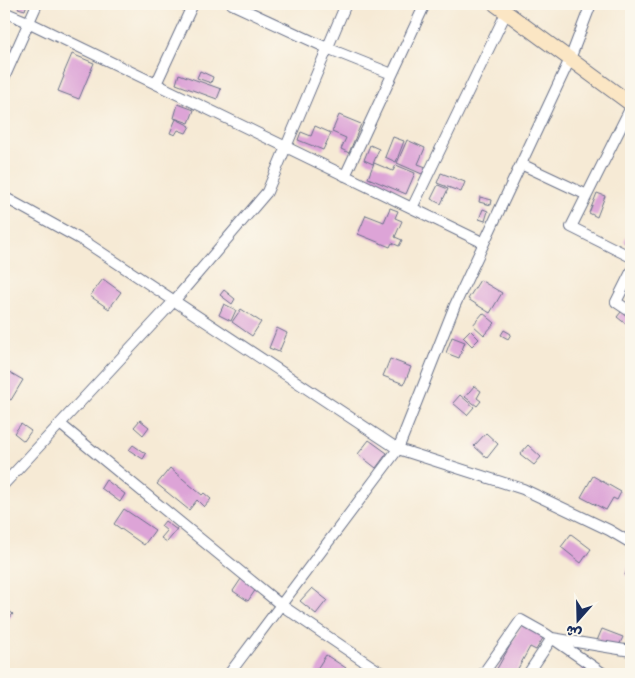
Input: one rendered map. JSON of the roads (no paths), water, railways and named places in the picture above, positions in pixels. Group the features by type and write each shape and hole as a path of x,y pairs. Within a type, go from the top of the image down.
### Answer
{"street":[{"path":"4,78 37,4"},
{"path":"156,84 193,4"},
{"path":"232,4 327,48 392,74"},
{"path":"4,484 174,301 267,192 346,4"},
{"path":"345,176 426,4"},
{"path":"494,4 631,105 571,226 631,257"},
{"path":"229,674 398,449 455,305 570,59 591,4"},
{"path":"4,12 484,244"},
{"path":"412,208 506,13"},
{"path":"521,164 587,196"},
{"path":"4,196 87,242 398,449 522,489 610,530 631,543"},
{"path":"631,272 616,302 631,312"},
{"path":"60,424 281,604 383,674"},
{"path":"483,674 521,620 552,638 604,674"},
{"path":"552,638 631,651"},
{"path":"528,674 552,638"}]}
